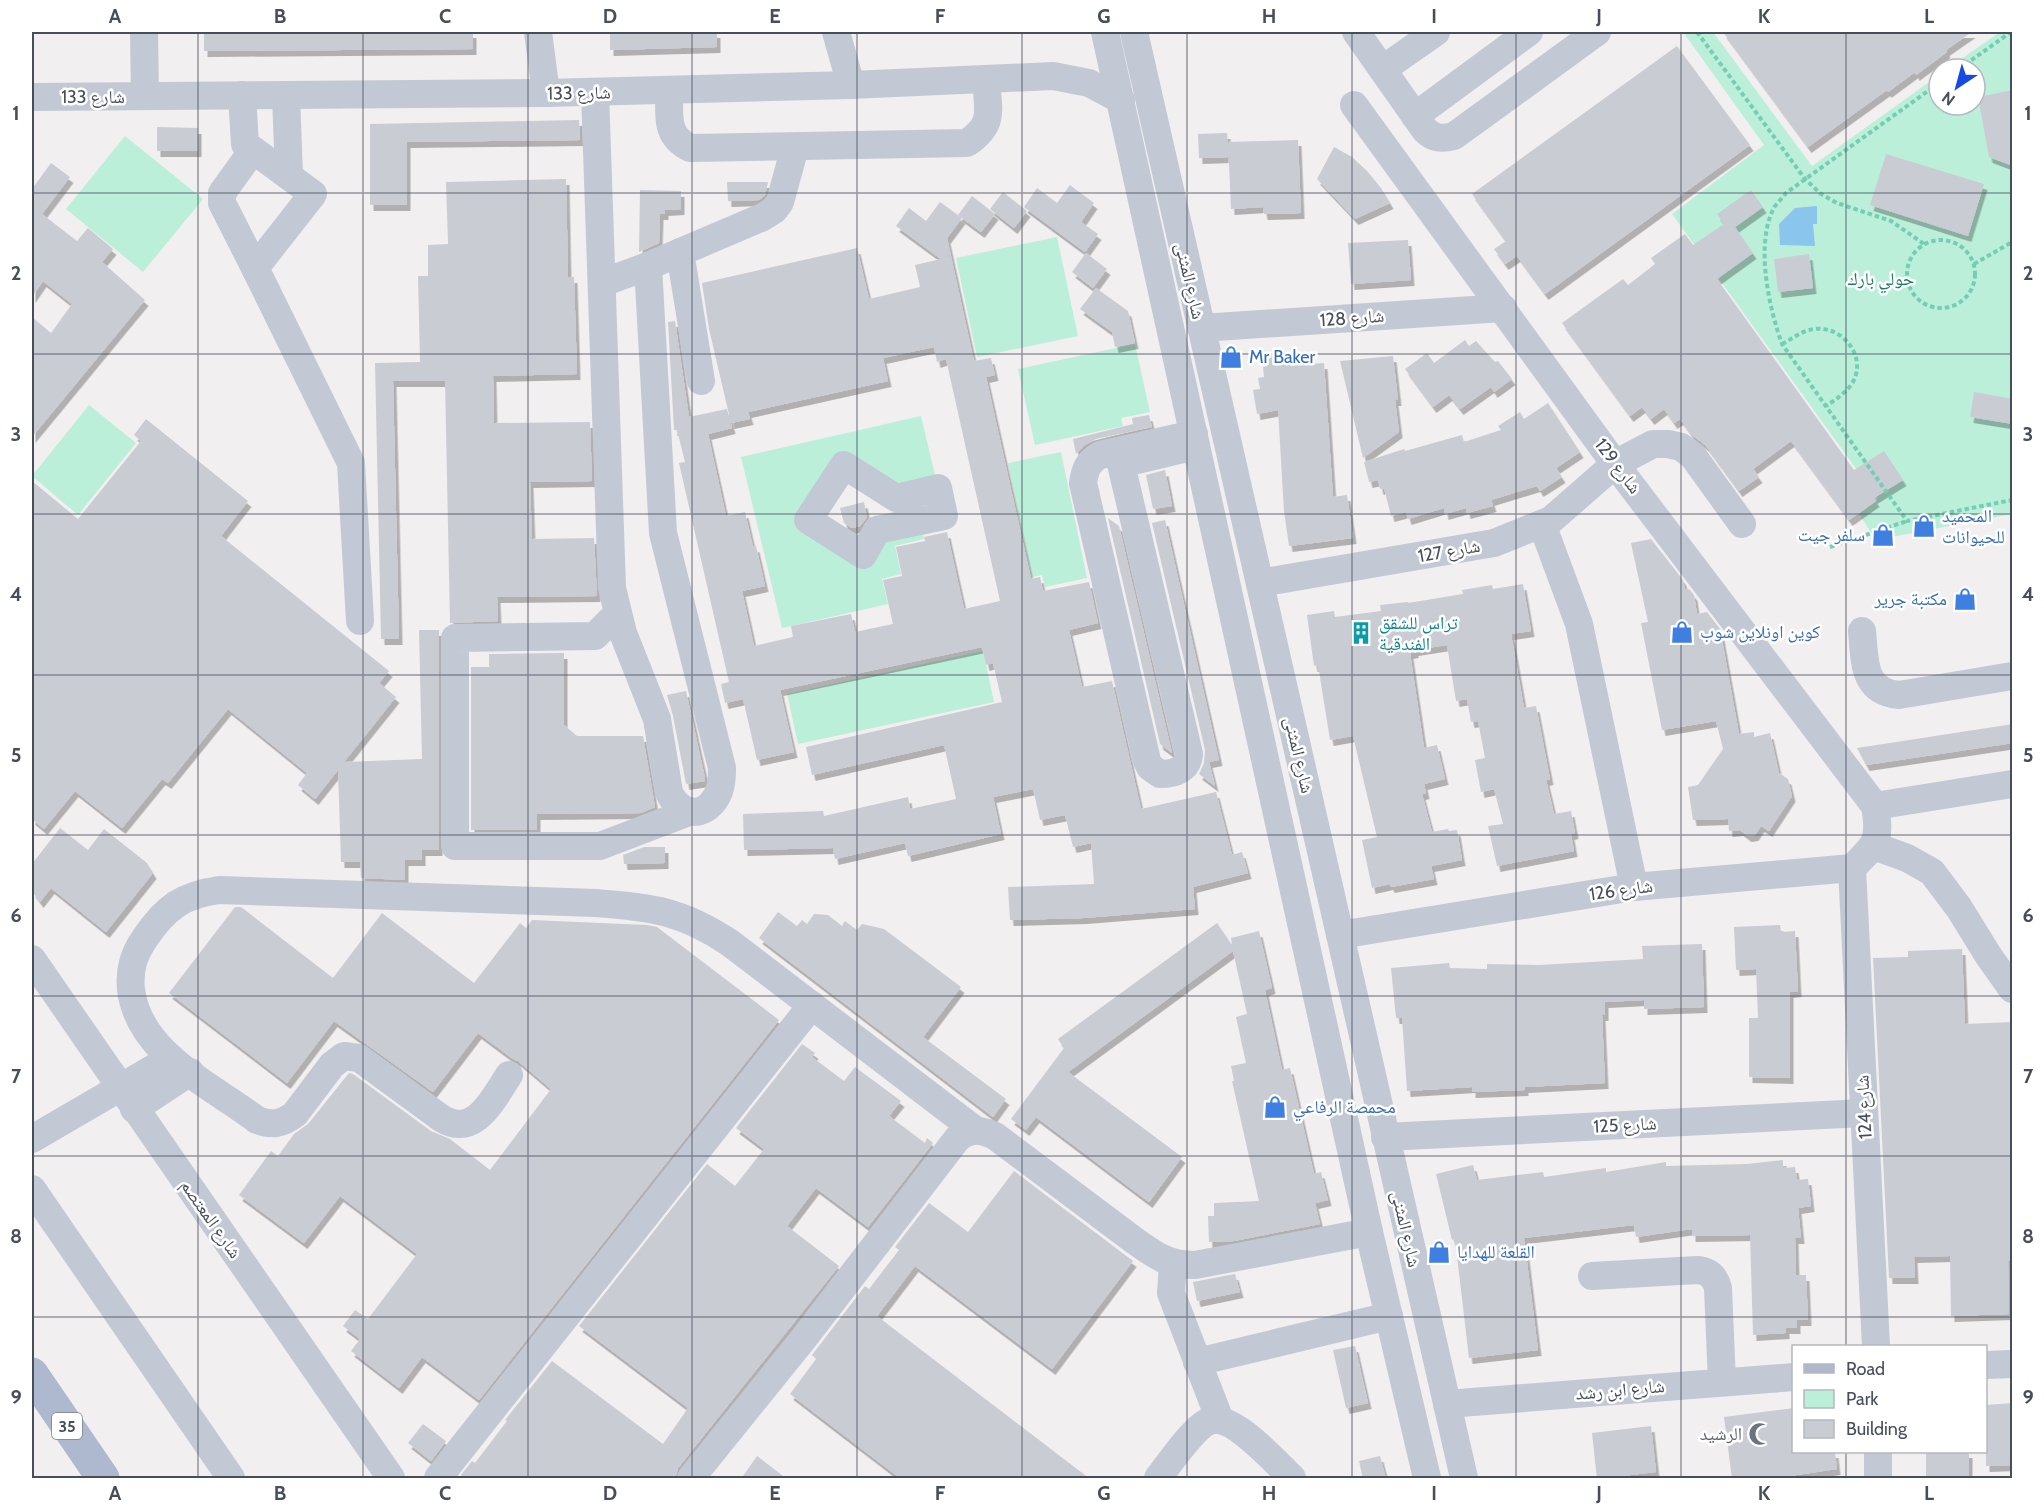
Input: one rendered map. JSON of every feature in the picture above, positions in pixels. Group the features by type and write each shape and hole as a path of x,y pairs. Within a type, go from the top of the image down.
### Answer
{"main road":[{"name":"35","path":"32,1374 103,1479"}],"street":[{"path":"144,32 145,96"},
{"path":"538,32 546,93"},
{"path":"836,32 851,85"},
{"name":"شارع المثنى","path":"1105,32 1369,1232 1427,1479"},
{"name":"شارع المثنى","path":"1134,32 1464,1479"},
{"path":"1356,32 1430,136 1438,138 1454,136 1597,32"},
{"path":"1383,69 1436,32"},
{"path":"1415,116 1529,32"},
{"name":"شارع 133","path":"32,97 596,92 851,85 1053,76 1089,83 1120,100"},
{"path":"669,90 670,128 674,138 690,148 967,143 983,131 989,117 986,80"},
{"path":"596,92 612,588 617,614 657,719 669,792 673,801 689,812"},
{"path":"242,96 245,144 313,194 255,268"},
{"path":"286,96 289,176"},
{"name":"شارع 129","path":"1354,105 1876,826"},
{"path":"602,283 648,266 763,217 774,210 780,202 795,147"},
{"path":"253,150 222,193 222,203 351,463 360,621"},
{"path":"680,252 701,381"},
{"path":"617,614 595,636 455,638 456,846 600,846 689,812 704,810 712,804 722,782 722,768 663,533 648,266"},
{"name":"شارع 128","path":"1201,328 1503,308"},
{"path":"1195,440 1122,464 1189,754 1186,767 1160,774 1150,767 1148,761 1083,483 1084,471 1090,461 1109,453 1195,440"},
{"name":"شارع 127","path":"1260,584 1494,543 1551,520 1615,464 1653,444 1681,447 1693,456 1742,524"},
{"path":"844,465 896,498 938,488 944,516 877,530 863,555 808,520 844,465"},
{"path":"1088,504 1129,494"},
{"path":"1542,524 1579,624 1634,887"},
{"path":"1862,631 1867,672 1872,683 1889,694 1899,695 2013,676"},
{"path":"1852,868 1876,826 2013,784"},
{"path":"1876,826 1907,858 1932,872 2013,989"},
{"name":"شارع 126","path":"1341,935 1634,887 1852,868"},
{"name":"شارع 124","path":"1852,868 1876,1345"},
{"path":"509,1075 477,1118 468,1123 449,1123 359,1058 344,1056 332,1065 295,1114 277,1124 267,1124 257,1120 181,1065 147,1033 133,1006 132,963 137,949 148,933 179,901 203,893 219,891 595,903 633,906 673,913 697,922 730,942 975,1130"},
{"name":"شارع المعتصم","path":"32,959 391,1479"},
{"path":"449,1474 812,1005"},
{"path":"32,1139 127,1098 181,1065"},
{"name":"شارع 125","path":"1385,1137 1864,1113"},
{"path":"691,1479 804,1338 957,1139 966,1133 975,1130 995,1136 1154,1255 1173,1264 1195,1265 1369,1232"},
{"path":"32,1189 231,1479"},
{"path":"1173,1264 1171,1293 1220,1420"},
{"path":"1592,1275 1697,1270 1709,1274 1715,1280 1718,1288 1722,1382"},
{"path":"1197,1362 1389,1316"},
{"path":"1987,1365 2013,1364"},
{"name":"شارع ابن رشد","path":"1446,1404 1792,1377"},
{"path":"1158,1479 1202,1425 1208,1421 1220,1420 1239,1429 1292,1479"},
{"path":"1878,1453 1878,1479"}],"path":[{"path":"1697,32 1805,179 1821,194 1837,203 1891,222 1924,244"},
{"path":"1976,57 2011,32"},
{"path":"1907,520 1782,344 1773,321 1765,242 1772,211 1786,194 1927,92"},
{"path":"1938,240 1954,242 1966,250 1974,264 1976,280 1970,294 1958,305 1943,309 1927,306 1914,297 1907,282 1907,267 1913,254 1924,244 1938,240"},
{"path":"1974,264 2013,242"},
{"path":"1782,344 1808,330 1823,328 1839,333 1851,344 1857,360 1856,373 1851,384 1839,397 1826,406"},
{"path":"1830,547 1907,520 2013,500"}],"green space":[{"name":"حولي بارك","path":"1683,32 1713,32 1812,166 1927,84 1927,117 1987,117 1987,57 1964,57 2000,32 2012,32 2012,514 1876,540 1859,514 1878,499 1672,214 1764,145"},
{"path":"125,136 203,199 143,272 66,209"},
{"path":"1057,237 1078,336 977,357 956,258"},
{"path":"1135,344 1150,412 1121,418 1123,426 1035,445 1018,369"},
{"path":"89,405 136,443 78,515 32,476"},
{"path":"921,416 938,488 896,498 844,465 808,520 862,554 920,521 924,539 895,546 901,574 882,579 888,604 782,628 741,457"},
{"path":"1061,452 1087,578 1045,587 1042,575 1032,577 1008,463"},
{"path":"983,651 994,702 798,744 787,694"}],"water":[{"path":"1817,206 1817,224 1813,224 1815,246 1780,245 1779,224 1795,208"}],"building":[{"path":"473,32 473,49 204,51 204,33"},
{"path":"610,32 717,32 717,47 610,50"},
{"path":"1723,32 1972,32 1946,50 1947,52 1940,57 1927,57 1927,67 1916,75 1915,72 1888,92 1887,90 1808,147"},
{"path":"1677,46 1750,145 1545,294 1517,256 1505,264 1494,249 1506,241 1472,194"},
{"path":"2013,90 2013,166 1989,157 1982,117 1987,117 1987,95"},
{"path":"579,120 580,140 407,142 407,205 370,205 370,124"},
{"path":"157,127 198,128 198,151 157,151"},
{"path":"1227,133 1229,157 1199,158 1198,134"},
{"path":"1298,140 1301,213 1264,214 1263,207 1231,209 1228,142"},
{"path":"1334,147 1352,157 1367,171 1390,203 1355,219 1317,179"},
{"path":"1886,154 1984,184 1968,236 1870,205"},
{"path":"51,163 70,177 42,214 77,241 88,228 113,249 102,262 145,300 32,437 32,317 51,333 72,304 43,281 32,297 32,189"},
{"path":"566,179 568,277 574,277 577,374 493,376 494,423 590,422 592,481 530,482 532,539 594,538 597,596 497,597 498,621 450,623 445,381 393,381 399,639 381,639 375,363 420,362 418,276 428,276 428,245 448,244 446,182"},
{"path":"727,182 768,182 765,195 759,200 728,201"},
{"path":"1070,185 1094,203 1081,222 1098,234 1085,252 1024,207 1037,188 1057,203"},
{"path":"640,190 681,191 681,209 665,210 665,214 660,214 659,243 639,252"},
{"path":"1751,190 1763,207 1735,227 1753,253 1717,279 1854,470 1884,451 1903,480 1874,498 1876,501 1849,520 1791,441 1753,469 1759,477 1739,491 1706,446 1691,434 1680,419 1674,423 1664,409 1651,419 1642,407 1630,416 1562,323 1623,279 1628,285 1655,264 1651,258 1685,234 1693,245 1724,224 1717,214"},
{"path":"1003,192 1027,211 1014,228 990,209"},
{"path":"972,196 995,214 981,232 958,215"},
{"path":"940,202 962,218 947,238 974,361 991,358 995,375 986,377 1031,579 1040,577 1043,591 1089,582 1098,623 1069,630 1082,687 1112,681 1141,809 1216,792 1232,855 1242,852 1248,873 1193,887 1195,909 1084,918 1010,920 1008,887 1094,884 1091,843 1073,847 1065,815 1040,820 1033,789 993,797 1001,834 908,856 905,843 835,859 833,848 744,850 743,814 823,811 824,816 908,797 910,809 956,799 944,745 812,775 806,747 1002,702 993,663 986,665 982,647 780,690 794,752 757,760 743,699 725,703 721,684 729,682 679,463 685,462 677,430 674,430 668,322 675,321 689,417 727,409 732,428 708,434 726,516 745,512 765,586 742,591 754,646 793,637 791,626 851,614 855,632 893,624 883,580 902,576 896,547 925,541 924,537 947,532 964,609 1000,601 946,359 937,362 934,347 883,358 888,381 748,412 750,419 731,423 709,329 702,283 857,248 869,299 920,287 915,265 941,259 896,226 909,208 926,221"},
{"path":"1408,240 1411,280 1351,284 1348,243"},
{"path":"1086,253 1107,269 1093,288 1072,272"},
{"path":"1809,254 1813,288 1778,292 1774,259"},
{"path":"1096,288 1128,311 1135,343 1115,347 1112,332 1080,309"},
{"path":"1465,340 1469,346 1476,341 1495,362 1498,361 1512,379 1494,392 1491,387 1460,409 1449,395 1433,407 1405,369 1427,353 1434,363"},
{"path":"1286,352 1287,356 1309,353 1311,364 1324,363 1333,497 1347,495 1353,538 1289,546 1284,511 1278,410 1257,414 1253,390 1260,389 1258,378 1264,377 1263,367 1267,366 1266,356"},
{"path":"1393,356 1399,432 1363,458 1340,361"},
{"path":"1974,392 2013,399 2013,424 1970,417"},
{"path":"1548,403 1580,452 1556,468 1562,477 1540,491 1537,486 1491,500 1493,506 1467,513 1466,508 1445,514 1444,508 1408,519 1406,512 1391,516 1384,488 1380,489 1378,480 1369,482 1364,462 1404,449 1405,451 1462,435 1464,442 1501,430 1498,426 1520,412 1524,419"},
{"path":"1149,415 1152,427 1096,439 1076,454 1073,439 1133,424 1132,418"},
{"path":"146,419 248,501 221,536 389,671 379,683 396,697 344,762 422,759 419,630 439,630 439,850 422,850 422,860 405,860 405,880 361,878 360,862 341,862 338,770 315,799 298,785 307,773 228,709 168,783 162,779 122,828 75,791 44,829 32,819 32,481 78,519 141,441 134,435"},
{"path":"1165,470 1172,506 1153,509 1146,475"},
{"path":"864,502 867,517 860,526 852,528 844,523 840,508"},
{"path":"1108,518 1119,526 1172,753 1160,744"},
{"path":"1165,520 1219,760 1209,762 1215,786 1199,774 1204,763 1205,750 1152,523"},
{"path":"1651,539 1683,580 1685,590 1689,589 1694,595 1697,614 1707,612 1720,629 1739,734 1754,732 1754,737 1770,733 1779,773 1788,779 1792,796 1769,831 1761,826 1755,835 1748,836 1740,830 1729,831 1728,819 1693,820 1688,787 1698,785 1723,749 1716,721 1662,730 1641,623 1648,622 1631,543"},
{"path":"1523,584 1531,631 1511,634 1524,708 1536,706 1550,779 1546,780 1554,814 1571,811 1575,833 1571,834 1574,851 1497,866 1488,826 1503,824 1494,789 1481,792 1475,760 1485,758 1478,721 1471,722 1467,699 1456,701 1447,645 1415,650 1410,653 1424,748 1437,745 1445,779 1424,784 1426,793 1422,794 1432,832 1457,830 1462,860 1431,866 1434,879 1372,888 1362,840 1377,837 1353,736 1330,740 1318,665 1314,666 1307,615 1334,611 1335,617 1381,611 1380,605 1463,594 1462,590 1492,585 1493,589"},
{"path":"564,653 564,725 577,736 643,736 655,807 641,813 537,814 537,830 471,830 471,667 489,667 489,654"},
{"path":"686,691 705,781 686,784 667,695"},
{"path":"2013,724 2013,743 1866,765 1857,748"},
{"path":"60,828 88,850 104,829 147,863 153,873 106,932 51,888 40,902 32,891 32,864"},
{"path":"644,847 665,847 665,863 624,864 623,855"},
{"path":"235,907 241,907 333,978 382,913 474,983 520,923 526,928 532,920 657,927 779,1020 479,1400 422,1357 399,1388 351,1351 360,1339 343,1326 355,1310 368,1319 417,1254 340,1196 304,1243 239,1195 271,1151 278,1156 294,1134 308,1124 349,1073 431,1131 450,1139 490,1170 551,1089 518,1061 478,1033 433,1092 334,1021 287,1083 169,993"},
{"path":"778,912 797,926 802,920 807,924 814,914 828,915 842,926 845,921 857,930 862,924 884,929 961,987 923,1037 1006,1099 993,1117 759,938"},
{"path":"1217,923 1232,945 1231,938 1259,931 1272,988 1265,990 1282,1070 1290,1068 1314,1174 1321,1172 1328,1200 1315,1203 1320,1224 1234,1241 1209,1242 1208,1216 1214,1216 1214,1203 1259,1201 1232,1081 1234,1081 1231,1066 1246,1063 1236,1017 1247,1014 1233,951 1068,1072 1182,1157 1149,1202 1036,1117 1026,1130 1011,1119 1064,1048 1058,1039"},
{"path":"1780,925 1781,932 1795,931 1798,991 1790,992 1790,1078 1749,1077 1749,1018 1758,1018 1756,969 1736,970 1734,927"},
{"path":"1702,944 1704,1007 1644,1009 1644,1000 1605,1002 1605,1015 1602,1015 1605,1083 1525,1087 1525,1090 1472,1092 1472,1087 1407,1091 1402,1018 1396,1018 1391,968 1449,963 1450,968 1487,969 1487,964 1539,965 1643,959 1642,946"},
{"path":"1962,949 1965,1024 2013,1022 2013,1261 2008,1261 2009,1314 1951,1316 1950,1256 1914,1257 1915,1278 1889,1278 1873,958 1908,957 1908,951"},
{"path":"802,1044 815,1053 812,1057 844,1081 855,1067 901,1101 889,1116 925,1143 927,1138 933,1143 868,1227 816,1188 787,1226 839,1266 678,1468 675,1479 464,1479 461,1475 472,1461 475,1463 507,1421 505,1420 552,1361 663,1444 688,1408 579,1326 707,1164 735,1186 764,1149 736,1128"},
{"path":"1783,1160 1783,1168 1795,1167 1797,1180 1808,1179 1811,1206 1798,1208 1801,1238 1795,1238 1796,1275 1806,1275 1808,1320 1797,1320 1797,1328 1786,1328 1786,1333 1753,1335 1750,1235 1692,1236 1692,1229 1636,1237 1634,1225 1524,1238 1538,1350 1469,1358 1455,1239 1452,1240 1436,1174 1473,1165 1477,1180 1543,1172 1544,1177 1606,1168 1606,1172 1666,1162 1666,1166 1747,1164"},
{"path":"1014,1171 1133,1261 1052,1369 915,1266 877,1316 1090,1479 901,1479 790,1394 816,1359 812,1355 865,1286 869,1289 899,1250 895,1247 929,1203 968,1232"},
{"path":"1235,1274 1240,1292 1197,1301 1193,1282"},
{"path":"1355,1346 1368,1403 1346,1408 1333,1350"},
{"path":"2013,1403 2013,1465 1986,1466 1987,1405"},
{"name":"الرشيد","path":"1792,1408 1792,1453 1835,1453 1837,1469 1769,1479 1732,1479 1724,1417"},
{"path":"423,1424 446,1441 431,1461 408,1443"},
{"path":"1651,1426 1656,1472 1597,1479 1592,1433"},
{"path":"1926,1453 1969,1453 1969,1479 1926,1479"},
{"path":"757,1456 787,1479 741,1479"},
{"path":"1380,1456 1386,1479 1363,1479 1359,1461"}],"place":[{"name":"Mr Baker","path":"1231,357"},
{"name":"المحميد للحيوانات","path":"1924,526"},
{"name":"سلفر جيت","path":"1883,535"},
{"name":"مكتبة جرير","path":"1965,599"},
{"name":"كوين اونلاين شوب","path":"1682,632"},
{"name":"تراس للشقق الفندقية","path":"1361,633"},
{"name":"محمصة الرفاعي","path":"1275,1107"},
{"name":"القلعة للهدايا","path":"1439,1252"},
{"name":"الرشيد","path":"1760,1434"}]}
